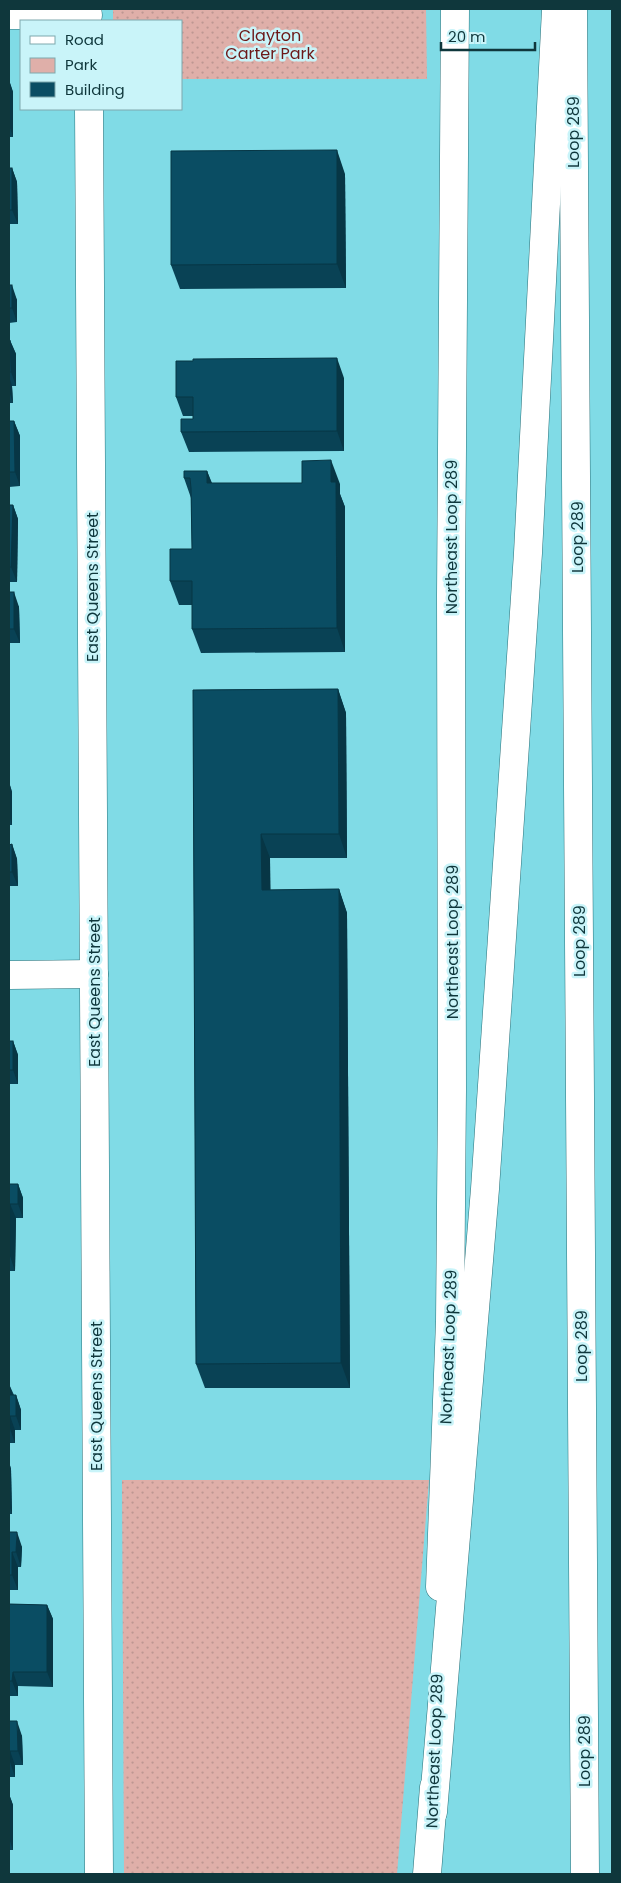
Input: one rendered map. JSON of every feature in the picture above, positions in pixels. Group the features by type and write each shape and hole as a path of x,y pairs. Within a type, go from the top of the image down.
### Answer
{"main road":[{"name":"Northeast Loop 289","path":"427,1874 433,1812 450,1292 452,1090 451,585 455,9"},
{"path":"433,1812 485,1189 528,553 556,9"},
{"name":"Loop 289","path":"573,9 585,1874"},
{"path":"9,15 88,15"},
{"name":"East Queens Street","path":"89,110 99,1874"},
{"path":"9,975 94,974"}],"green space":[{"name":"Clayton Carter Park","path":"113,9 426,9 427,79 182,79 182,20 113,20"},
{"path":"122,1480 429,1480 397,1874 124,1874"}],"building":[{"path":"337,150 337,264 171,265 171,151"},
{"path":"9,168 12,168 12,210 9,210"},
{"path":"9,285 12,285 12,308 9,308"},
{"path":"10,340 11,372 9,372"},
{"path":"337,358 337,431 181,432 181,419 193,419 193,397 176,397 176,361 193,361 193,359"},
{"path":"9,421 14,421 15,472 9,472"},
{"path":"331,460 331,482 336,482 337,628 192,629 192,581 170,581 170,549 192,549 190,478 184,478 184,471 207,471 207,483 302,483 302,461"},
{"path":"9,505 13,505 11,567 9,567"},
{"path":"9,592 14,592 14,629 9,629"},
{"path":"338,689 339,834 261,834 262,890 339,889 341,1363 196,1364 193,690"},
{"path":"12,844 12,872 9,872 9,845"},
{"path":"9,1041 13,1041 13,1070 9,1070"},
{"path":"9,1184 18,1184 18,1204 10,1204 10,1256 9,1256"},
{"path":"9,1384 10,1395 16,1395 16,1416 10,1416 10,1429 9,1429"},
{"path":"9,1532 17,1532 16,1552 12,1552 12,1575 9,1575"},
{"path":"9,1604 47,1605 47,1672 13,1672 12,1681 9,1681"},
{"path":"9,1721 17,1721 18,1751 10,1751 10,1762 9,1762"}]}
